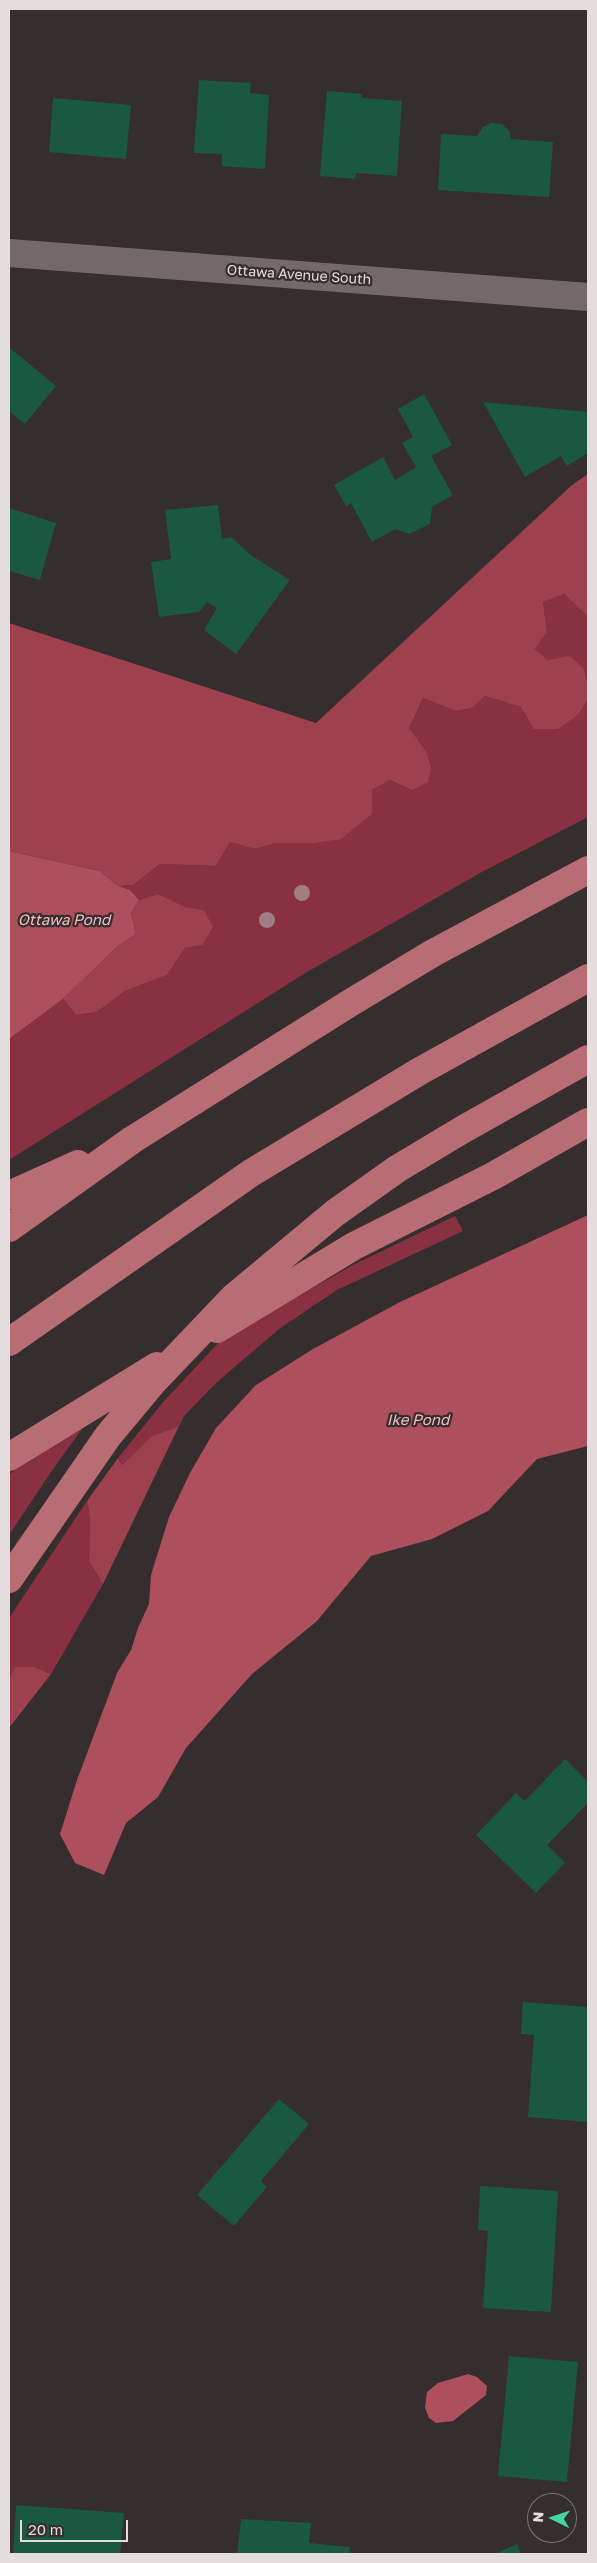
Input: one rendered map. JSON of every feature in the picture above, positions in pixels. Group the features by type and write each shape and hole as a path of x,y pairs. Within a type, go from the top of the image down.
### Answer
{"highway":[{"path":"9,1228 132,1140 433,953 588,870"},
{"path":"9,1342 252,1173 420,1071 588,978"},
{"path":"12,1575 70,1488 119,1422 152,1382 241,1291 328,1219 397,1169 588,1059"},
{"path":"9,1457 354,1246 493,1176 588,1122"},
{"path":"493,1176 588,1139"},
{"path":"9,1195 132,1140"}],"street":[{"name":"Ottawa Avenue South","path":"9,253 588,297"}],"shaded area":[{"path":"588,474 588,617 564,594 543,602 547,632 535,649 547,660 570,656 584,669 588,686 588,699 579,714 558,729 534,729 521,707 485,696 472,708 456,711 423,698 409,728 426,751 431,768 428,782 412,790 390,780 372,790 372,814 341,839 314,843 276,843 255,849 230,842 216,866 160,864 133,885 118,886 100,871 9,851 9,623 316,723 572,485"},
{"path":"564,594 588,617 588,686 584,669 546,660 535,649 547,632 543,602"},
{"path":"485,696 521,707 535,729 579,714 588,699 588,817 480,873 307,972 9,1160 9,1039 63,999 76,1015 97,1012 125,991 167,975 185,948 202,945 204,910 186,907 158,894 139,900 130,890 118,886 133,885 160,864 216,866 230,842 255,849 276,843 314,843 372,790 390,780 412,790 426,751 409,728 423,698 456,711 472,708"},
{"path":"158,894 186,907 204,910 213,927 202,945 185,948 167,975 125,991 97,1012 76,1015 63,999 118,946 136,934 131,913 139,900"},
{"path":"455,1216 463,1231 337,1290 279,1329 216,1383 184,1416 179,1426 152,1436 122,1465 118,1458 164,1401 223,1338 353,1265"},
{"path":"84,1426 51,1472 9,1535 9,1474"},
{"path":"179,1426 103,1584 89,1561 90,1518 87,1501 118,1458 122,1465 152,1436"},
{"path":"87,1501 90,1518 89,1561 103,1584 51,1674 34,1667 15,1667 9,1679 9,1618"},
{"path":"15,1667 34,1667 51,1674 9,1728 9,1679"}],"water":[{"name":"Ottawa Pond","path":"9,851 100,871 118,886 130,890 139,900 131,913 136,934 118,946 63,999 9,1039"},
{"name":"Ike Pond","path":"588,1215 588,1446 537,1459 488,1511 432,1539 371,1556 317,1621 252,1674 186,1748 158,1797 126,1823 104,1875 75,1863 60,1834 77,1780 117,1673 131,1650 149,1604 151,1575 169,1517 190,1473 216,1428 256,1385 313,1349 400,1302"},
{"path":"468,2374 477,2377 487,2386 486,2395 453,2421 436,2423 429,2418 425,2408 427,2392 438,2383"}],"building":[{"path":"199,80 251,83 250,93 269,95 265,169 222,166 222,154 194,153"},
{"path":"327,91 362,94 361,98 402,101 397,176 356,173 355,179 320,176"},
{"path":"53,98 131,105 126,159 49,152"},
{"path":"491,123 502,124 509,131 511,139 553,142 549,197 438,190 441,134 477,136 483,127"},
{"path":"10,348 56,386 25,424 9,411"},
{"path":"424,394 452,445 431,456 453,495 432,507 430,524 409,534 395,529 372,542 351,503 346,506 334,485 383,457 395,480 416,467 402,443 413,437 398,409"},
{"path":"483,402 588,412 588,453 567,466 561,456 525,477"},
{"path":"218,505 222,539 231,537 252,556 290,580 236,654 204,630 217,608 207,602 199,612 159,617 151,562 171,559 165,510"},
{"path":"9,508 56,523 40,580 9,571"},
{"path":"565,1759 588,1782 588,1803 547,1845 565,1863 536,1893 476,1835 516,1793 525,1801"},
{"path":"523,2002 588,2007 588,2122 528,2117 534,2035 521,2034"},
{"path":"279,2099 309,2124 261,2181 267,2187 234,2226 197,2195"},
{"path":"480,2186 558,2191 551,2312 483,2308 488,2231 478,2230"},
{"path":"509,2356 578,2362 567,2482 498,2476"},
{"path":"16,2505 124,2513 120,2554 13,2554"},
{"path":"241,2519 311,2523 309,2543 350,2547 349,2554 237,2554"},
{"path":"517,2544 521,2554 495,2554"}]}
